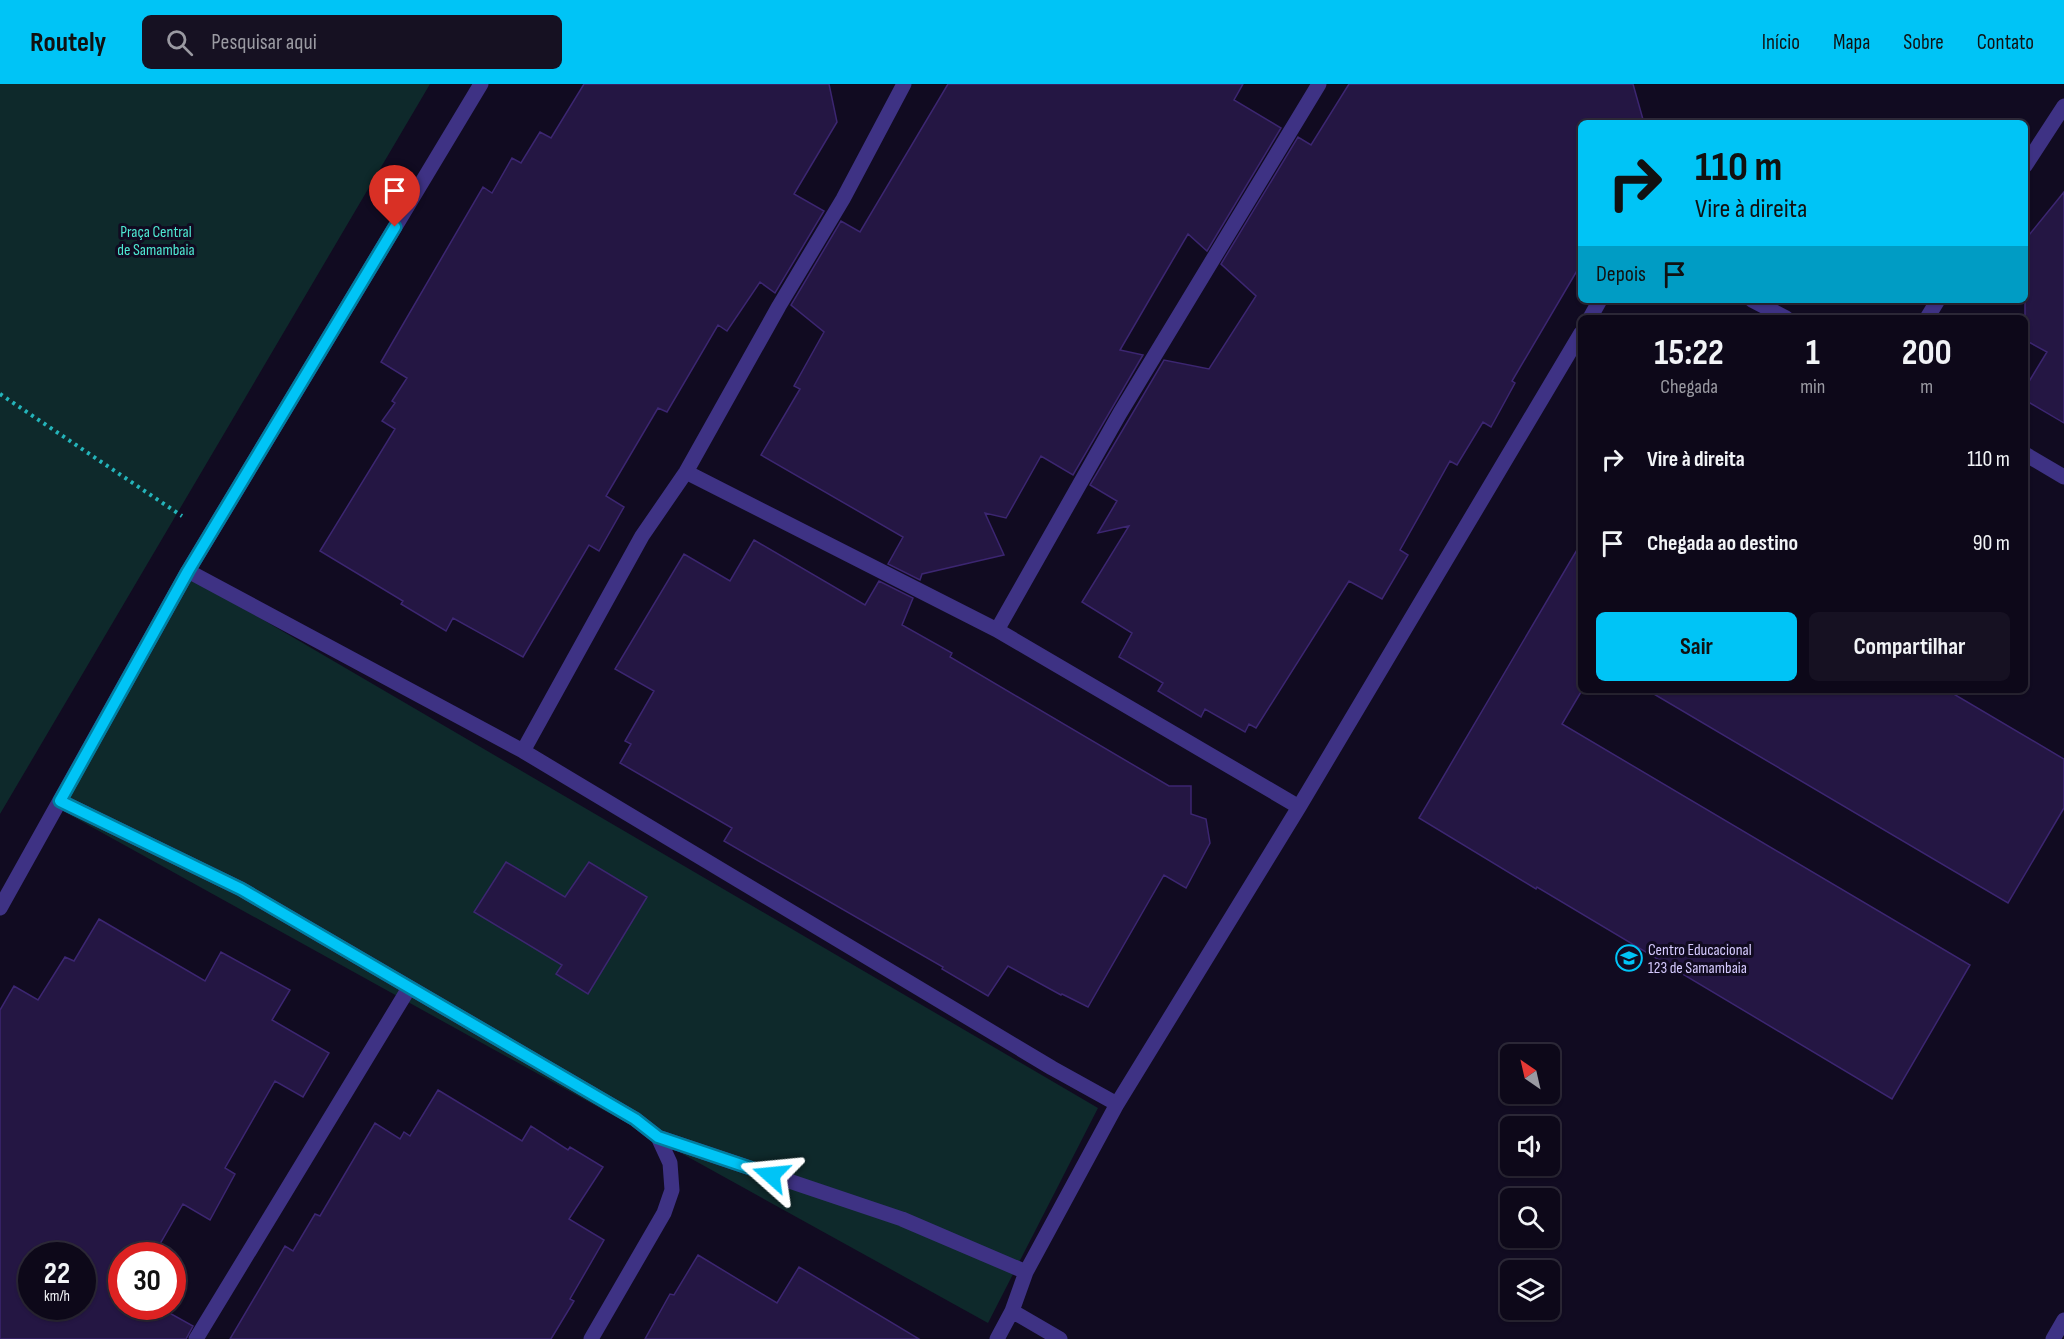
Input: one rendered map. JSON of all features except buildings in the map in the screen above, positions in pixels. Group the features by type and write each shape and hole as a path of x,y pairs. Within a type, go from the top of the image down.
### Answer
{"street":[{"path":"0,909 188,571 481,84"},
{"path":"523,751 642,536 686,472 779,306 843,199 904,84"},
{"path":"997,630 1120,413 1319,84"},
{"path":"2028,161 2064,106"},
{"path":"1758,303 1780,315"},
{"path":"997,1339 1012,1311 1026,1272 1117,1104 1299,807 1578,338"},
{"path":"2028,456 2064,477"},
{"path":"686,472 997,630 1299,807"},
{"path":"188,571 523,751 1052,1068 1117,1104"},
{"path":"60,801 241,889 635,1119 658,1137 902,1219 1026,1272"},
{"path":"196,1339 409,988"},
{"path":"591,1339 664,1213 672,1190 670,1163 658,1137"},
{"path":"1012,1311 1060,1339"},
{"path":"2053,1339 2064,1320"}],"path":[{"path":"0,394 210,535"}],"green space":[{"name":"Praça Central de Samambaia","path":"0,84 430,84 0,814"},
{"path":"188,576 1098,1108 988,1323 52,805"}],"place":[{"name":"Centro Educacional 123 de Samambaia","path":"1629,958"}],"route":[{"path":"395,227 188,571 60,801 241,889 635,1119 658,1137 771,1175"}]}
